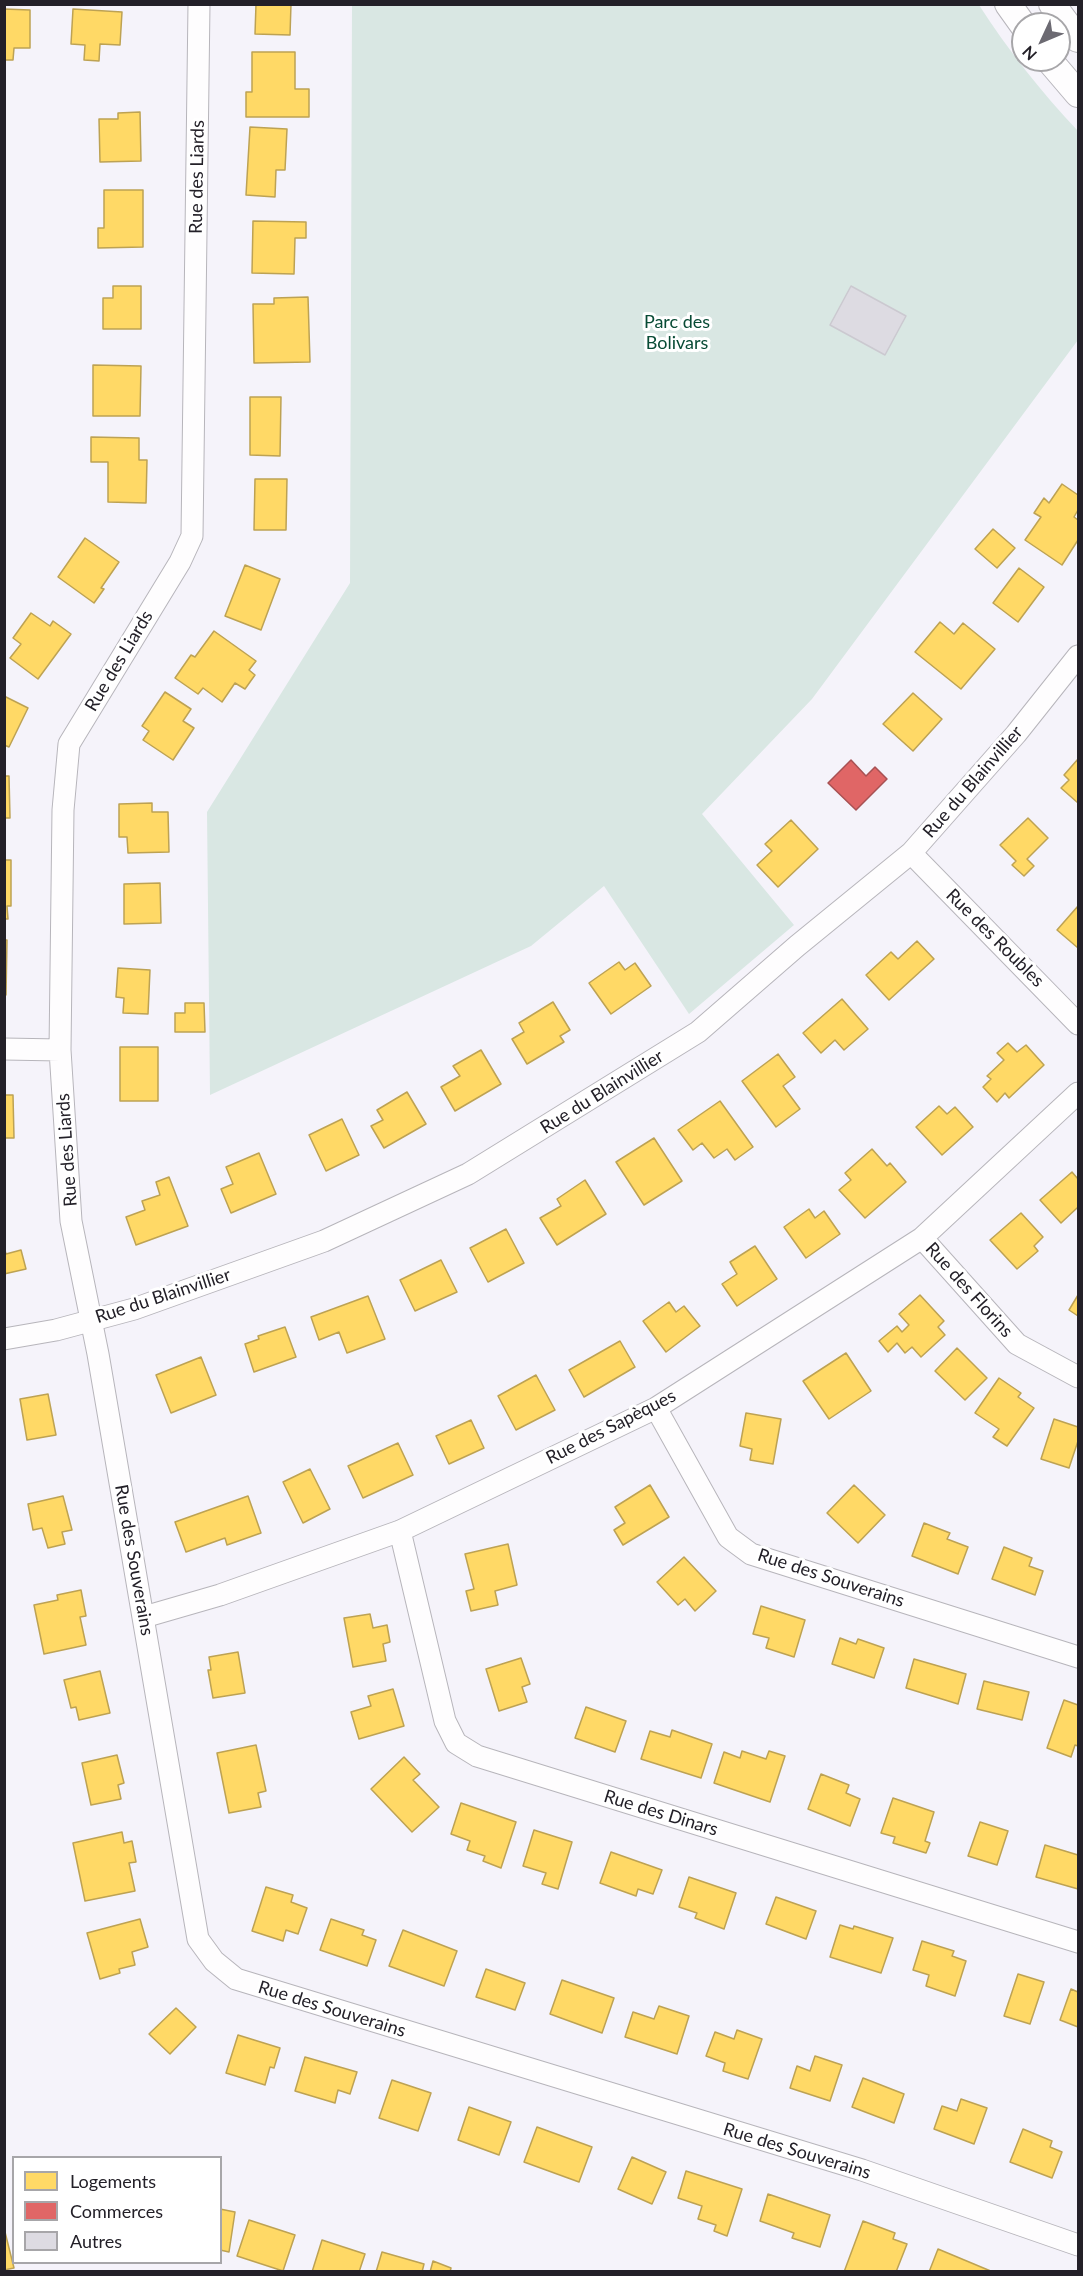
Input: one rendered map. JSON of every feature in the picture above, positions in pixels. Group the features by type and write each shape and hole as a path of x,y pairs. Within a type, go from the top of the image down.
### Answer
{"street":[{"name":"Rue des Liards","path":"92,1320 71,1221 60,1050 63,810 69,744 180,561 192,536 199,4"},
{"path":"1052,4 1078,39"},
{"path":"1059,72 1078,94"},
{"name":"Rue du Blainvillier","path":"4,1339 56,1330 134,1309 324,1241 468,1174 698,1032 797,946 911,853 1016,734 1078,656"},
{"name":"Rue des Roubles","path":"911,853 1078,1024"},
{"path":"4,1049 60,1050"},
{"name":"Rue des Sapèques","path":"144,1617 220,1596 400,1531 656,1408 922,1238 1078,1093"},
{"name":"Rue des Florins","path":"922,1238 1017,1344 1078,1377"},
{"name":"Rue des Souverains","path":"92,1320 198,1939 214,1961 236,1979 861,2170 1078,2245"},
{"name":"Rue des Souverains","path":"656,1408 728,1537 751,1554 1078,1657"},
{"name":"Rue des Dinars","path":"400,1531 445,1721 456,1743 477,1756 1078,1942"}],"green space":[{"name":"Parc des Bolivars","path":"352,5 979,5 1011,50 1011,72 1028,72 1078,131 1078,340 812,699 702,814 794,925 689,1014 604,886 531,946 210,1095 207,812 350,583"}],"building: Logements":[{"path":"256,4 291,4 290,35 255,34"},
{"path":"4,9 30,10 30,48 14,48 13,60 4,60"},
{"path":"73,9 122,12 120,45 100,44 99,61 84,60 85,45 71,44"},
{"path":"252,52 295,52 295,89 309,89 309,117 246,117 246,92 252,92"},
{"path":"140,112 141,161 100,162 99,119 118,119 118,113"},
{"path":"250,127 287,129 285,170 276,170 275,197 246,195"},
{"path":"104,190 143,190 143,247 98,248 98,228 104,228"},
{"path":"253,221 306,222 306,238 295,238 294,274 252,273"},
{"path":"113,286 141,286 141,329 103,329 103,298 113,298"},
{"path":"308,297 310,362 254,363 253,304 274,304 274,298"},
{"path":"93,365 141,366 140,416 93,416"},
{"path":"250,397 281,397 280,456 250,455"},
{"path":"91,437 139,438 139,460 147,460 146,503 108,502 108,462 91,462"},
{"path":"255,479 287,479 286,530 254,530"},
{"path":"1062,484 1078,495 1078,510 1074,517 1078,520 1078,540 1062,565 1025,540 1041,517 1034,513 1044,498 1049,503"},
{"path":"993,529 1015,548 997,568 975,549"},
{"path":"85,538 119,562 101,588 104,589 94,603 58,577"},
{"path":"245,565 280,579 261,630 225,616"},
{"path":"1019,568 1044,587 1018,622 993,603"},
{"path":"31,613 50,626 53,621 71,634 38,679 10,658 21,644 13,638"},
{"path":"940,622 954,634 963,623 995,649 961,689 915,652"},
{"path":"214,631 256,661 249,670 255,675 245,689 235,683 222,702 203,688 198,694 175,678 191,655 195,657"},
{"path":"165,692 191,709 183,721 194,728 173,760 143,740 149,731 142,726"},
{"path":"913,693 942,719 913,751 883,724"},
{"path":"4,696 28,708 9,747 4,745"},
{"path":"1078,759 1078,803 1061,788 1069,780 1064,775"},
{"path":"4,776 9,776 10,818 4,818"},
{"path":"152,803 152,812 168,812 169,852 128,853 127,837 119,837 119,804"},
{"path":"1028,818 1048,838 1027,859 1034,866 1024,876 1012,865 1016,861 1000,845"},
{"path":"791,820 818,849 778,887 757,865 772,851 765,844"},
{"path":"4,860 11,860 11,906 7,906 8,919 4,919"},
{"path":"160,883 161,923 124,924 124,884"},
{"path":"1078,906 1078,948 1057,930"},
{"path":"4,940 7,940 6,995 4,995"},
{"path":"917,941 934,959 889,1000 866,975 891,952 898,959"},
{"path":"619,962 625,970 635,963 651,986 611,1014 589,983"},
{"path":"118,968 150,970 148,1014 123,1013 124,998 116,997"},
{"path":"842,999 868,1029 844,1050 835,1040 821,1053 803,1033"},
{"path":"553,1002 570,1030 560,1036 564,1042 527,1064 512,1039 524,1032 519,1023"},
{"path":"185,1003 204,1003 205,1032 175,1032 175,1013 185,1013"},
{"path":"1008,1043 1017,1052 1026,1045 1044,1065 1009,1098 1005,1093 997,1102 983,1087 991,1079 987,1076 1004,1060 997,1053"},
{"path":"120,1047 158,1047 158,1101 120,1101"},
{"path":"481,1050 501,1084 455,1111 441,1087 460,1076 453,1066"},
{"path":"778,1054 795,1077 783,1086 800,1109 776,1127 742,1081"},
{"path":"407,1092 426,1124 384,1148 371,1126 383,1120 377,1110"},
{"path":"4,1095 13,1095 14,1138 4,1138"},
{"path":"720,1101 753,1147 735,1160 727,1149 714,1158 702,1143 693,1150 678,1130"},
{"path":"939,1106 947,1114 955,1107 973,1127 942,1155 916,1127"},
{"path":"342,1119 359,1155 326,1171 309,1135"},
{"path":"654,1138 682,1181 644,1205 616,1162"},
{"path":"872,1149 887,1166 890,1163 906,1182 865,1218 839,1190 851,1180 845,1173"},
{"path":"259,1153 276,1194 231,1213 221,1189 233,1184 226,1167"},
{"path":"1072,1172 1078,1179 1078,1209 1061,1223 1040,1200"},
{"path":"169,1177 188,1226 136,1245 126,1217 145,1210 142,1201 160,1195 156,1182"},
{"path":"585,1180 606,1214 557,1245 540,1218 561,1206 557,1199"},
{"path":"809,1209 815,1218 824,1211 840,1234 806,1258 784,1227"},
{"path":"1021,1213 1043,1237 1034,1246 1038,1251 1017,1269 990,1240"},
{"path":"506,1229 524,1263 488,1282 470,1248"},
{"path":"755,1246 777,1279 737,1306 722,1284 737,1274 730,1262"},
{"path":"4,1247 6,1254 21,1250 26,1269 4,1274"},
{"path":"441,1260 457,1292 415,1311 400,1280"},
{"path":"920,1295 944,1321 938,1327 945,1335 921,1357 912,1347 905,1353 897,1343 888,1352 879,1341 897,1326 902,1332 909,1325 899,1314"},
{"path":"1078,1295 1078,1316 1069,1310"},
{"path":"368,1296 385,1339 347,1353 339,1332 319,1340 311,1317"},
{"path":"669,1302 676,1312 684,1306 700,1326 666,1352 643,1321"},
{"path":"285,1327 296,1357 254,1372 245,1344 259,1339 258,1336"},
{"path":"620,1341 635,1367 584,1397 569,1370"},
{"path":"957,1348 987,1378 965,1400 935,1371"},
{"path":"846,1353 871,1391 829,1419 803,1381"},
{"path":"201,1357 216,1395 171,1413 156,1375"},
{"path":"536,1375 555,1410 516,1430 498,1396"},
{"path":"999,1378 1021,1393 1018,1397 1034,1408 1007,1446 993,1437 999,1429 975,1413"},
{"path":"48,1394 56,1435 27,1440 20,1399"},
{"path":"746,1413 781,1419 773,1464 750,1460 752,1449 740,1446"},
{"path":"1054,1419 1078,1427 1078,1441 1069,1468 1041,1459"},
{"path":"471,1420 484,1448 449,1464 436,1436"},
{"path":"398,1443 413,1475 363,1498 348,1466"},
{"path":"310,1469 330,1509 303,1523 283,1482"},
{"path":"650,1485 669,1517 623,1545 614,1530 625,1523 615,1507"},
{"path":"854,1485 885,1515 858,1543 827,1513"},
{"path":"63,1496 72,1530 62,1532 65,1544 48,1548 42,1528 33,1530 28,1504"},
{"path":"248,1496 261,1533 227,1545 225,1538 186,1552 175,1522"},
{"path":"924,1523 950,1533 947,1539 968,1547 958,1574 912,1556"},
{"path":"508,1544 517,1585 495,1591 498,1605 471,1611 466,1591 474,1589 465,1554"},
{"path":"1004,1547 1032,1558 1029,1566 1043,1571 1035,1595 992,1579"},
{"path":"684,1557 716,1591 695,1611 685,1599 678,1605 657,1582"},
{"path":"81,1590 86,1616 80,1617 86,1645 44,1654 34,1605 58,1600 57,1595"},
{"path":"761,1606 805,1620 794,1657 766,1648 769,1638 753,1634"},
{"path":"370,1614 373,1628 387,1625 390,1642 383,1644 386,1661 353,1667 344,1618"},
{"path":"840,1638 856,1644 858,1639 884,1648 874,1678 832,1664"},
{"path":"238,1652 245,1693 213,1698 208,1670 211,1670 209,1657"},
{"path":"521,1658 530,1684 522,1687 527,1702 499,1711 486,1669"},
{"path":"914,1659 966,1674 958,1704 906,1688"},
{"path":"100,1671 110,1713 79,1720 76,1707 71,1708 64,1680"},
{"path":"984,1681 1029,1692 1022,1720 977,1709"},
{"path":"393,1689 404,1726 359,1739 351,1712 371,1706 368,1696"},
{"path":"1064,1700 1078,1705 1078,1746 1075,1745 1071,1757 1047,1748"},
{"path":"586,1707 626,1721 615,1752 575,1738"},
{"path":"672,1730 712,1744 701,1778 641,1759 650,1731 670,1737"},
{"path":"256,1745 266,1791 258,1793 261,1807 229,1813 217,1753"},
{"path":"742,1751 766,1759 769,1751 785,1756 770,1802 714,1783 724,1752 740,1758"},
{"path":"117,1755 124,1783 118,1785 121,1799 91,1805 82,1763"},
{"path":"404,1757 420,1774 413,1780 439,1807 412,1832 371,1789"},
{"path":"821,1774 849,1785 846,1793 860,1799 850,1826 808,1809"},
{"path":"893,1798 934,1812 925,1841 930,1843 926,1853 893,1843 895,1837 881,1833"},
{"path":"461,1803 516,1822 501,1868 483,1861 485,1856 467,1850 470,1841 451,1834"},
{"path":"980,1822 1008,1831 997,1865 968,1856"},
{"path":"534,1830 572,1842 558,1889 542,1884 546,1873 523,1866"},
{"path":"122,1832 124,1843 132,1841 136,1862 129,1863 135,1891 85,1901 73,1843"},
{"path":"1045,1845 1078,1855 1078,1889 1036,1877"},
{"path":"611,1852 662,1870 653,1894 638,1889 636,1896 600,1883"},
{"path":"689,1877 736,1893 724,1929 695,1918 697,1913 679,1907"},
{"path":"266,1887 293,1895 291,1902 307,1908 298,1934 286,1930 283,1941 252,1931"},
{"path":"776,1897 816,1911 806,1939 766,1924"},
{"path":"140,1919 148,1947 132,1952 135,1965 119,1969 120,1973 100,1979 87,1933"},
{"path":"331,1919 364,1930 362,1935 376,1940 367,1966 320,1950"},
{"path":"840,1925 853,1929 854,1926 893,1938 881,1973 830,1957"},
{"path":"403,1930 457,1951 444,1986 389,1966"},
{"path":"922,1941 954,1951 952,1956 966,1961 955,1996 926,1986 929,1975 913,1970"},
{"path":"486,1969 525,1983 515,2010 476,1997"},
{"path":"1018,1974 1044,1982 1030,2024 1004,2016"},
{"path":"562,1980 614,1998 602,2033 550,2014"},
{"path":"1071,1989 1078,1992 1078,2027 1060,2020"},
{"path":"659,2006 689,2016 677,2054 625,2037 633,2012 654,2019"},
{"path":"176,2008 196,2027 170,2054 149,2034"},
{"path":"737,2030 762,2039 748,2079 723,2071 725,2063 706,2056 715,2032 734,2039"},
{"path":"238,2035 280,2048 274,2068 270,2067 265,2085 226,2073"},
{"path":"815,2056 842,2065 830,2101 790,2088 797,2066 810,2071"},
{"path":"305,2057 357,2072 350,2094 338,2090 335,2103 295,2091"},
{"path":"863,2078 904,2094 894,2123 852,2107"},
{"path":"392,2080 431,2093 418,2131 379,2118"},
{"path":"961,2099 987,2108 974,2144 934,2129 942,2106 957,2111"},
{"path":"469,2107 511,2122 499,2155 458,2140"},
{"path":"537,2127 592,2147 579,2182 524,2162"},
{"path":"1023,2129 1052,2141 1050,2147 1062,2152 1052,2178 1010,2162"},
{"path":"632,2157 666,2172 652,2204 618,2189"},
{"path":"686,2171 742,2189 727,2236 714,2231 716,2225 698,2219 702,2206 678,2198"},
{"path":"768,2194 830,2215 820,2247 792,2238 794,2233 760,2221"},
{"path":"222,2209 235,2212 229,2252 222,2250"},
{"path":"249,2220 295,2235 283,2271 237,2256"},
{"path":"863,2221 895,2233 893,2239 907,2244 896,2272 844,2272"},
{"path":"4,2228 14,2268 4,2270"},
{"path":"322,2240 365,2254 359,2272 312,2272"},
{"path":"938,2249 993,2272 929,2272"},
{"path":"382,2252 424,2264 422,2272 376,2272"},
{"path":"433,2261 451,2268 450,2272 430,2272"}],"building: Commerces":[{"path":"851,760 866,776 875,767 887,779 856,810 828,783"}],"building: Autres":[{"path":"851,286 906,316 885,355 830,325"}]}
